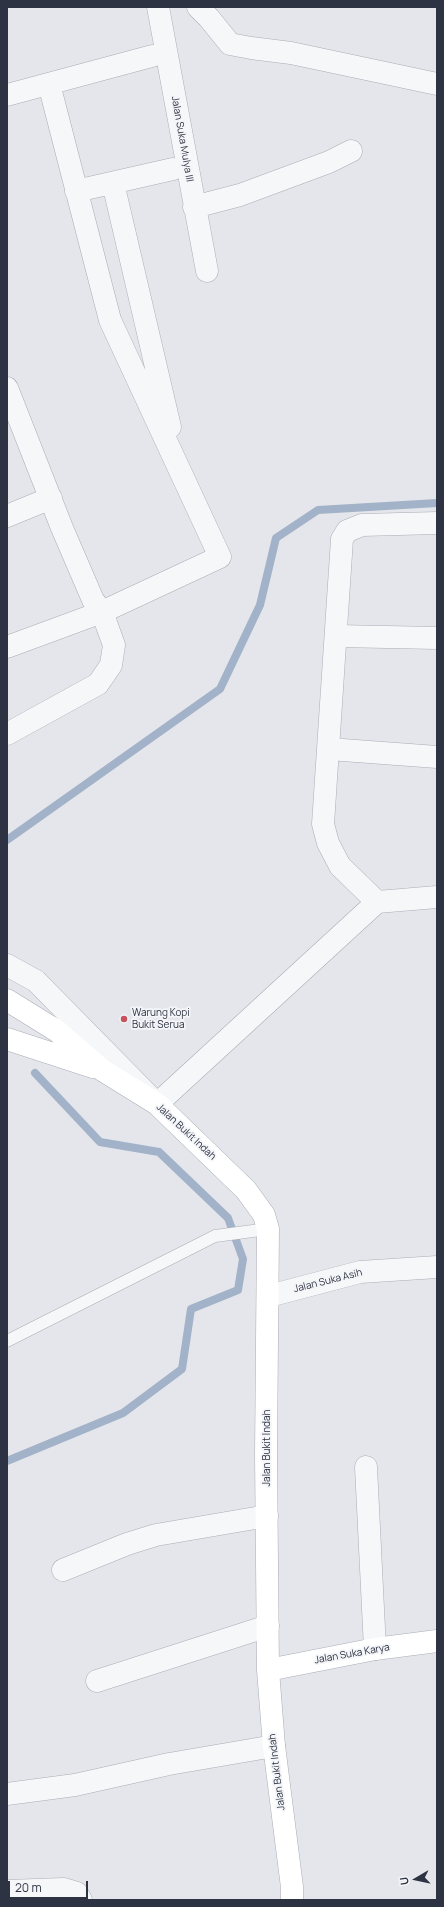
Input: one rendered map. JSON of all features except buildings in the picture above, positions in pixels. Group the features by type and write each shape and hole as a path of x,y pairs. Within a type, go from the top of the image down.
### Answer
{"main road":[{"name":"Jalan Bukit Indah","path":"7,1000 57,1031 102,1070 157,1104 246,1190 264,1215 268,1229 268,1670 274,1746 292,1887 292,1900"},
{"name":"Jalan Bukit Indah","path":"12,1043 102,1070"},
{"name":"Jalan Suka Karya","path":"268,1670 375,1649 437,1641"}],"street":[{"name":"Jalan Suka Mulya III","path":"158,7 207,271"},
{"path":"198,7 230,44 299,54 437,84"},
{"path":"7,95 152,56"},
{"path":"7,647 102,612 220,557 110,320 49,84"},
{"path":"194,207 240,195 329,162 352,150"},
{"path":"76,191 173,169"},
{"path":"113,183 180,472"},
{"path":"7,388 93,600 102,612 114,645 111,665 98,684 7,734"},
{"path":"7,516 51,498"},
{"path":"377,902 340,866 324,833 323,824 342,539 344,534 362,525 437,523"},
{"path":"336,636 437,638"},
{"path":"329,749 437,757"},
{"path":"7,965 36,981 157,1104 377,902 437,897"},
{"name":"Jalan Suka Asih","path":"268,1296 360,1272 437,1267"},
{"path":"366,1467 375,1649"},
{"path":"63,1570 127,1544 156,1535 267,1516"},
{"path":"97,1681 268,1626"},
{"path":"7,1794 75,1785 170,1764 274,1746"},
{"path":"7,1891 64,1889 77,1893 81,1900"}],"lane":[{"path":"7,1341 215,1236 268,1229"}],"waterway":[{"path":"7,840 220,689 260,605 276,538 318,510 437,503"},
{"path":"7,1461 123,1413 182,1369 191,1309 238,1290 243,1259 228,1218 159,1152 100,1142 35,1073"}],"place":[{"name":"Warung Kopi Bukit Serua","path":"124,1019"}]}
